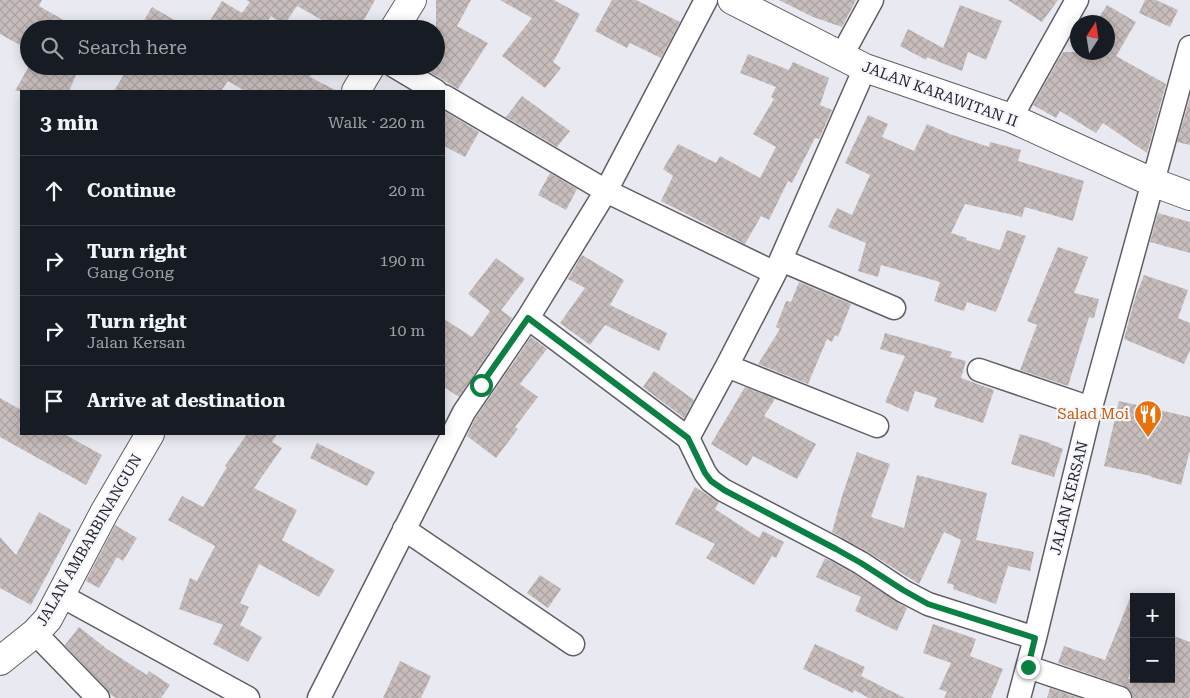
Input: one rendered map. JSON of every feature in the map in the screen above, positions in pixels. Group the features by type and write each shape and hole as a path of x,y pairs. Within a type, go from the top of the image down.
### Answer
{"street":[{"path":"400,20 412,0"},
{"path":"319,698 464,412 528,318 606,191 706,0"},
{"name":"JALAN KARAWITAN II","path":"732,0 854,61 1011,118 1152,182 1190,196"},
{"path":"688,438 778,266 854,61 872,0"},
{"path":"1011,118 1077,0"},
{"name":"JALAN KERSAN","path":"1019,698 1090,410 1190,47"},
{"path":"357,90 366,75"},
{"path":"409,75 434,90"},
{"path":"445,97 606,191 778,266 894,308"},
{"path":"528,318 688,438 705,473 711,481 724,490 836,549 928,604 1035,638"},
{"path":"727,366 877,426"},
{"path":"978,370 1090,410"},
{"name":"JALAN AMBARBINANGUN","path":"0,661 35,633 48,619 105,511 149,435"},
{"path":"404,529 573,644"},
{"path":"60,595 248,698"},
{"path":"35,633 98,698"},
{"path":"1028,667 1120,698"}],"building":[{"path":"0,0 42,0 39,6 63,20 20,20 20,45 0,34"},
{"path":"246,0 375,0 364,20 322,20 297,6 287,20 277,20 271,16 268,20 210,20 222,1 242,13 250,2"},
{"path":"436,0 471,0 457,26 488,43 458,89 435,75 445,75 445,20 436,20"},
{"path":"500,0 554,0 580,14 553,62 561,68 545,88 502,56 532,18"},
{"path":"612,0 636,0 680,22 661,58 630,43 627,48 595,31"},
{"path":"779,0 856,0 842,27 813,17"},
{"path":"1008,0 1058,0 1042,22"},
{"path":"1145,0 1156,0 1178,10 1170,27 1139,13"},
{"path":"960,5 1002,21 986,60 968,52 962,71 927,57 926,60 900,46 908,29 943,48"},
{"path":"1107,5 1136,22 1116,56 1166,84 1147,153 1103,123 1096,133 1060,111 1056,118 1033,105 1063,52 1070,52 1070,60 1115,60 1115,15 1101,15"},
{"path":"152,7 174,20 144,20"},
{"path":"748,54 789,70 793,62 829,78 820,105 832,110 819,139 815,138 792,183 788,181 769,220 761,216 745,244 661,201 673,176 663,169 678,144 716,163 720,156 760,178 776,147 753,134 774,99 771,97 776,87 740,73"},
{"path":"24,75 76,75 69,90 15,91"},
{"path":"124,75 311,75 310,77 335,90 243,90 228,81 222,90 115,90"},
{"path":"522,96 570,131 557,147 506,117"},
{"path":"1190,98 1190,145 1177,142"},
{"path":"445,112 479,132 465,157 445,147"},
{"path":"868,115 888,124 882,137 914,151 927,124 989,147 990,142 1021,150 1018,161 1084,181 1073,221 1025,207 1022,217 965,204 951,233 967,238 966,240 1000,250 1007,230 1026,236 996,312 967,302 964,311 934,301 940,282 881,265 878,277 858,271 866,243 828,227 837,208 852,215 870,175 845,163"},
{"path":"550,173 577,189 566,210 538,195"},
{"path":"1158,213 1190,222 1190,253 1150,242"},
{"path":"1058,247 1088,257 1074,293 1099,299 1094,318 1089,317 1068,386 1020,370 1037,325 1027,321"},
{"path":"582,255 624,280 610,305 667,333 659,351 605,325 590,345 560,323 585,288 568,279"},
{"path":"496,258 525,279 501,310 512,318 459,397 445,388 445,320 472,337 490,311 468,294"},
{"path":"1144,275 1188,290 1178,318 1190,323 1190,350 1184,364 1124,339 1135,298"},
{"path":"799,282 851,304 838,337 835,335 832,342 827,339 808,384 758,364 780,329 776,327 786,301 791,302"},
{"path":"885,333 952,352 950,357 966,361 961,378 994,390 983,423 934,407 937,398 915,391 908,412 885,402 905,356 880,349"},
{"path":"531,337 547,349 520,384 538,397 515,427 518,429 496,458 467,436 475,419"},
{"path":"654,371 694,400 684,418 643,387"},
{"path":"745,387 775,399 764,416 816,444 797,479 753,456 747,466 711,444"},
{"path":"0,398 20,409 20,435 66,435 102,455 86,485 0,437"},
{"path":"1119,401 1190,417 1190,450 1181,485 1151,476 1104,466"},
{"path":"1020,434 1063,449 1054,477 1011,464"},
{"path":"246,435 276,435 272,442 282,448 254,488 297,510 282,540 335,570 319,597 259,564 240,603 249,607 240,625 262,637 248,662 213,644 223,625 179,609 190,578 197,581 215,546 168,520 182,496 203,507 227,467 225,466"},
{"path":"317,443 375,472 367,486 310,458"},
{"path":"857,452 890,464 871,517 904,528 917,475 987,493 976,540 1034,552 1030,571 1008,566 996,604 953,589 954,585 947,583 961,540 944,532 919,584 832,532"},
{"path":"695,487 719,502 715,509 759,538 763,531 784,542 776,558 772,556 754,585 706,558 715,544 675,524"},
{"path":"39,512 71,530 31,605 0,588 0,537 16,555"},
{"path":"115,525 137,538 123,561 117,557 99,588 86,581"},
{"path":"825,558 907,608 897,631 855,611 861,597 816,577"},
{"path":"540,575 561,589 548,608 527,593"},
{"path":"1130,598 1130,673 1128,679 1130,679 1130,683 1175,683 1175,636 1190,642 1190,698 1133,698 1130,690 1124,686 1058,663 1064,646 1105,660"},
{"path":"933,624 976,639 970,656 1003,669 991,698 944,698 947,692 939,689 951,663 923,653"},
{"path":"79,627 107,649 147,675 149,671 170,685 161,698 116,698 111,695 65,645"},
{"path":"815,644 865,667 861,676 905,698 869,698 854,690 853,693 803,669"},
{"path":"400,661 431,676 421,698 383,698"},
{"path":"1050,688 1079,698 1047,698"}],"place":[{"name":"Salad Moi","path":"1148,438"}],"route":[{"path":"481,385 528,318 688,438 700,464 711,481 724,490 861,563 884,579 928,604 1035,638 1028,667"}]}
